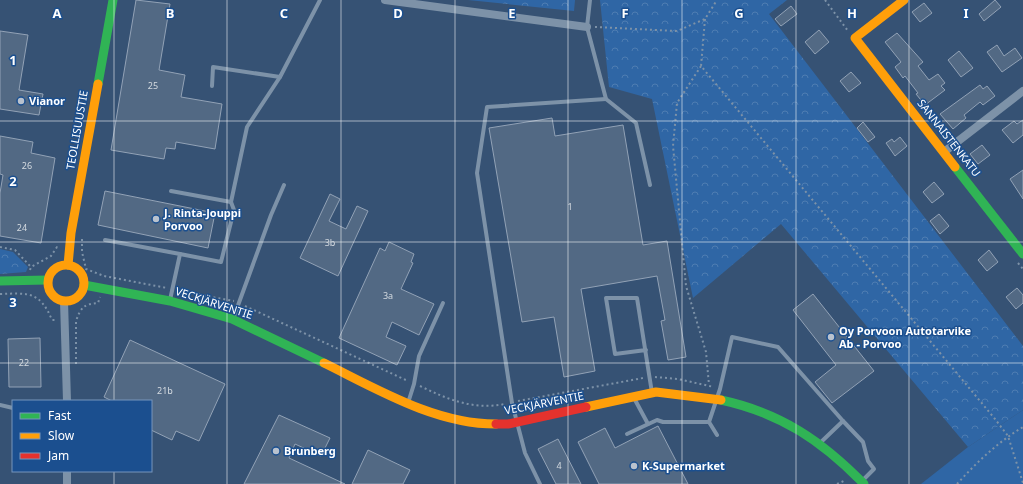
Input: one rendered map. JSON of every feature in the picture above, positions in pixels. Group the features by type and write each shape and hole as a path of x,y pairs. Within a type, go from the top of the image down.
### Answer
{"main road":[{"name":"TEOLLISUUSTIE","path":"68,265 69,249 113,0"},
{"path":"852,35 904,0"},
{"name":"SANNAISTENKATU","path":"852,35 1023,254"},
{"path":"61,265 68,265 80,272 84,285 77,297 64,301 57,299 51,294 48,288 47,280 54,268 61,265"},
{"path":"0,282 47,280"},
{"name":"VECKJÄRVENTIE","path":"84,285 102,287 170,301 232,319 407,403 474,424 508,424 652,393 698,395 716,398 766,414 820,443 840,459 863,483"}],"street":[{"path":"385,0 587,27"},
{"path":"944,152 1023,91"},
{"path":"64,301 67,400"},
{"path":"67,472 67,484"}],"lane":[{"path":"105,240 221,262 234,210 231,202 247,127 280,77 320,0"},
{"path":"590,0 587,27 606,99 636,123 650,185"},
{"path":"212,86 213,66 280,77"},
{"path":"540,484 525,453 516,422 477,173 487,107 606,99"},
{"path":"232,319 240,303 271,215 284,185"},
{"path":"172,191 231,202"},
{"path":"170,301 180,254"},
{"path":"646,350 615,354 606,298 637,298 651,376 652,393"},
{"path":"407,403 414,384 419,356 443,303"},
{"path":"717,435 709,422 720,388 732,337 778,347 863,442 868,461 874,469 863,483"},
{"path":"634,398 648,424"},
{"path":"0,405 12,408"},
{"path":"627,434 657,420 663,422 709,422"},
{"path":"820,443 843,421"}],"path":[{"path":"709,385 706,352 686,286 673,146 677,103 701,66 705,19 717,0"},
{"path":"825,0 852,35"},
{"path":"587,27 677,31 705,19"},
{"path":"701,66 1008,436 1023,483"},
{"path":"82,236 82,252 86,269 104,276 240,303 451,401 474,406 512,402 651,376 678,379 720,388"},
{"path":"0,247 15,250 31,267"},
{"path":"28,280 31,267 51,256 57,247 82,252"},
{"path":"76,365 76,321 82,307 87,303 98,303 104,276"},
{"path":"0,294 27,294 37,298 43,303 52,320 76,321"},
{"path":"698,395 699,383"},
{"path":"957,484 977,463 1008,436 1023,427"},
{"path":"842,475 850,484"},
{"path":"837,484 846,480"}],"green space":[{"path":"468,0 575,0 574,11"},
{"path":"600,0 787,0 769,14 1023,346 1023,410 968,447 781,224 693,298 652,99 609,87"},
{"path":"0,249 13,252 28,267 26,272 0,274"},
{"path":"1023,410 1023,484 921,484 968,447"}],"building":[{"path":"136,0 170,4 159,70 185,75 181,97 222,104 215,149 176,142 175,149 166,148 164,159 111,150"},
{"path":"995,0 1001,7 984,21 979,14"},
{"path":"924,3 932,13 920,22 912,12"},
{"path":"791,6 797,14 781,26 775,19"},
{"path":"819,30 829,42 815,54 805,42"},
{"path":"0,31 28,35 19,90 43,94 39,115 0,109"},
{"path":"897,33 923,62 918,66 929,80 938,74 945,83 941,86 945,90 925,105 905,76 903,78 895,67 901,62 885,42"},
{"path":"997,45 1004,56 1015,48 1022,58 1002,72 987,52"},
{"path":"959,51 973,68 961,77 948,60"},
{"path":"851,72 861,83 849,92 840,81"},
{"path":"980,85 983,89 987,86 995,96 983,105 980,102 964,115 966,118 953,129 940,114"},
{"path":"552,118 555,136 623,125 643,245 667,241 686,357 668,360 661,321 665,320 657,276 581,289 595,371 564,377 554,317 522,322 489,128"},
{"path":"1023,120 1023,135 1013,143 1002,130 1014,121 1017,124"},
{"path":"863,122 875,137 868,142 857,128"},
{"path":"0,136 33,142 31,153 55,158 41,243 0,236 0,193 3,175 0,174"},
{"path":"900,137 907,146 895,156 886,143 892,139 894,142"},
{"path":"982,145 990,155 978,164 970,154"},
{"path":"1023,170 1023,199 1010,179"},
{"path":"934,182 944,194 932,203 923,192"},
{"name":"J. Rinta-Jouppi Porvoo","path":"105,191 215,213 208,248 98,225"},
{"path":"330,194 340,199 329,221 346,229 357,206 368,211 338,276 300,258"},
{"path":"939,214 949,226 940,234 930,221"},
{"path":"389,242 414,254 411,262 413,263 401,289 434,304 419,335 392,322 386,337 406,346 397,365 339,338 380,248 385,251"},
{"path":"989,250 998,262 987,271 978,260"},
{"path":"1017,288 1023,295 1023,303 1016,309 1006,297"},
{"name":"Oy Porvoon Autotarvike Ab - Porvoo","path":"813,294 874,371 832,403 815,382 836,365 793,310"},
{"path":"40,338 41,387 9,387 8,339"},
{"path":"130,340 225,384 199,441 176,431 172,440 152,430 152,400 110,400 104,397"},
{"name":"Brunberg","path":"279,415 330,438 321,456 295,444 289,458 345,484 244,484"},
{"name":"K-Supermarket","path":"658,426 688,484 599,484 578,442 605,428 615,448"},
{"path":"558,439 581,484 556,484 538,449"},
{"name":"Brunberg","path":"368,450 410,470 403,484 352,484"}],"traffic: fast":[{"path":"98,84 113,0"},
{"path":"955,167 1023,254"},
{"path":"0,281 47,280"},
{"path":"84,285 170,301 232,319 324,363"},
{"path":"721,400 743,406 782,421 816,442 864,484"}],"traffic: slow":[{"path":"904,0 855,38 955,167"},
{"path":"68,265 71,233 98,84"},
{"path":"70,265 79,270 83,276 84,283 83,290 79,296 70,301 62,301 53,296 49,290 48,279 53,270 59,266 70,265"},
{"path":"324,363 386,394 429,412 473,422 496,424"},
{"path":"586,407 656,392 721,400"}],"traffic: jam":[{"path":"496,424 508,424 586,407"}],"place":[{"name":"Vianor","path":"21,101"},
{"name":"J. Rinta-Jouppi Porvoo","path":"156,219"},
{"name":"Oy Porvoon Autotarvike Ab - Porvoo","path":"831,337"},
{"name":"Brunberg","path":"276,451"},
{"name":"K-Supermarket","path":"634,466"}]}
